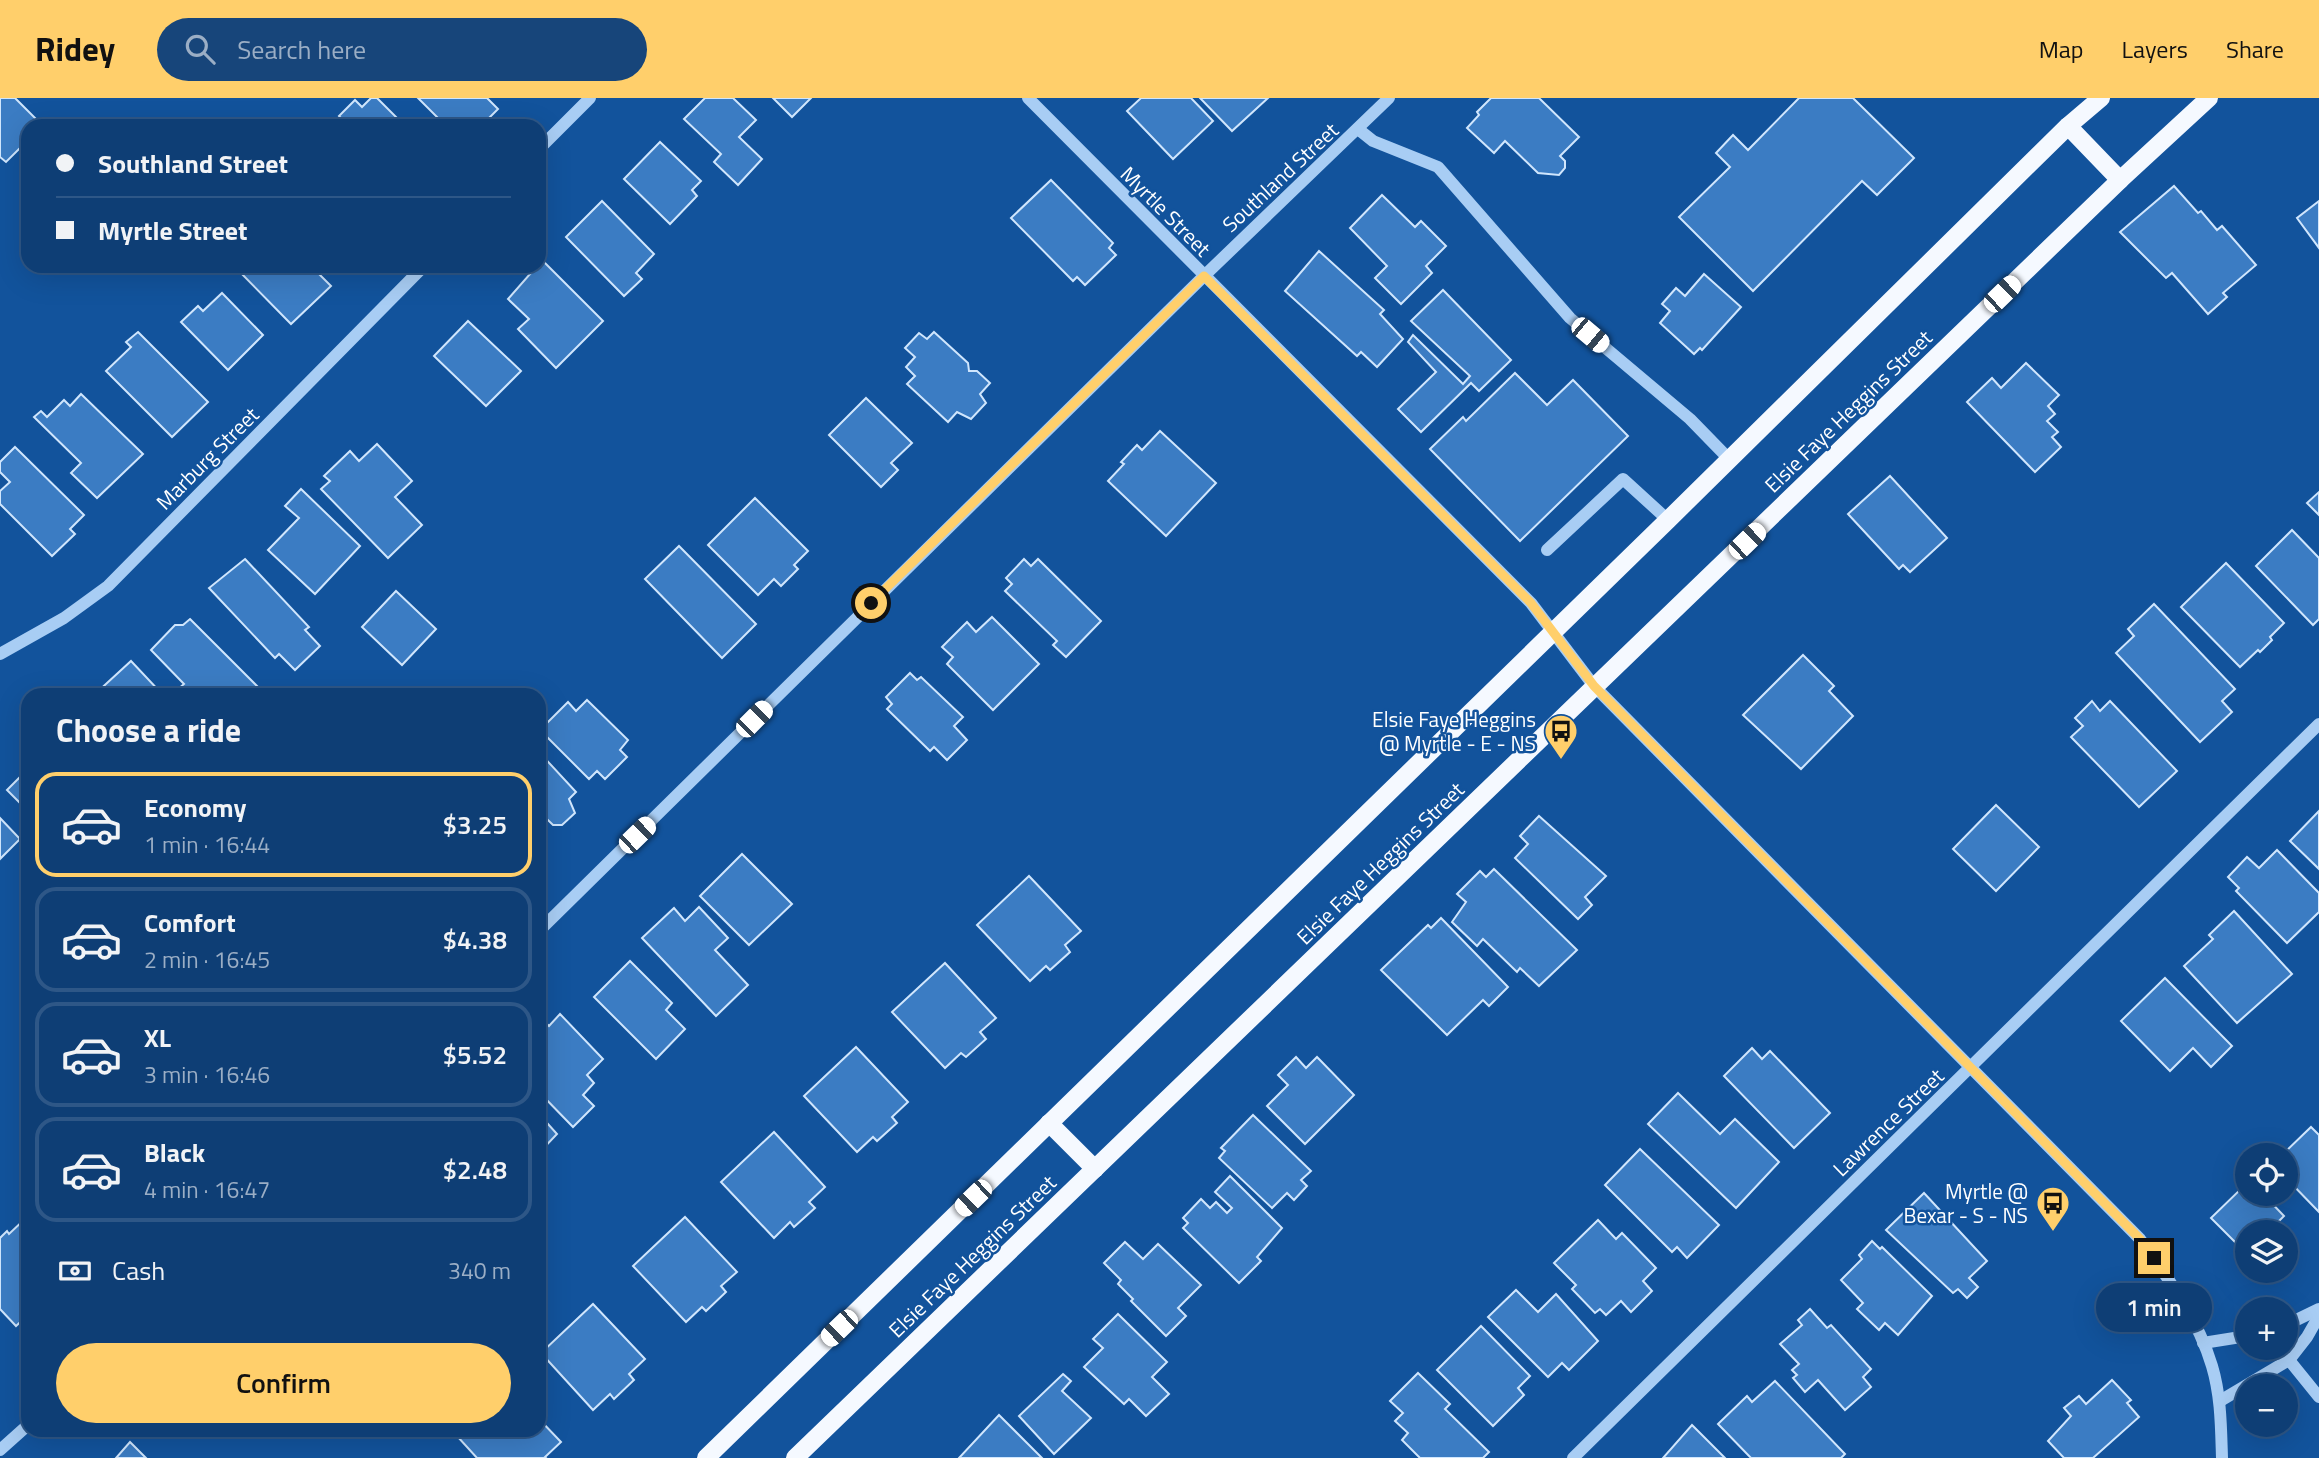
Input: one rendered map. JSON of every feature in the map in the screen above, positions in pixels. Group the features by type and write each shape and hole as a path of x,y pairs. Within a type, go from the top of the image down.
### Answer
{"main road":[{"name":"Elsie Faye Heggins Street","path":"706,1458 2068,126 2101,98"},
{"name":"Elsie Faye Heggins Street","path":"794,1458 2120,180 2209,98"},
{"path":"2068,126 2120,180"},
{"path":"1049,1123 1095,1169"}],"street":[{"path":"546,142 590,98"},
{"name":"Myrtle Street","path":"1028,98 1531,603 1594,686 2140,1239 2181,1297 2212,1366 2220,1401 2222,1458"},
{"name":"Southland Street","path":"546,924 1204,276 1389,98"},
{"path":"1358,129 1373,141 1438,167 1570,318 1690,419 1728,459"},
{"name":"Marburg Street","path":"0,654 64,618 108,586 417,273"},
{"path":"1546,550 1623,479 1668,520"},
{"name":"Lawrence Street","path":"1573,1458 2319,724"},
{"path":"2298,1320 2319,1310"},
{"path":"2298,1349 2319,1316"},
{"path":"2203,1343 2235,1338"},
{"path":"2220,1401 2290,1360 2319,1397"},
{"path":"0,1450 21,1431"}],"building":[{"path":"0,98 15,98 36,119 21,119 21,147 6,162 0,157"},
{"path":"371,98 377,98 398,119 342,119 339,116 355,100 362,107"},
{"path":"418,98 487,98 498,109 488,119 439,119"},
{"path":"705,98 733,98 756,120 739,137 762,159 738,185 714,162 721,154 684,119"},
{"path":"773,98 811,98 792,117"},
{"path":"1141,98 1191,98 1213,121 1173,159 1127,111"},
{"path":"1200,98 1268,98 1232,131"},
{"path":"1491,98 1539,98 1579,137 1560,156 1565,161 1565,168 1559,175 1538,173 1505,141 1494,153 1467,128 1479,115 1477,112"},
{"path":"1799,98 1853,98 1914,158 1877,195 1862,181 1753,291 1679,217 1730,167 1716,153 1733,135 1748,150"},
{"path":"660,142 701,181 692,190 697,196 670,224 624,179"},
{"path":"1051,180 1113,243 1109,248 1116,255 1085,285 1077,277 1073,281 1011,218"},
{"path":"2174,186 2217,230 2222,226 2256,265 2223,293 2227,297 2208,314 2172,273 2166,278 2120,232"},
{"path":"1382,195 1415,227 1421,221 1446,246 1426,266 1432,273 1401,304 1375,278 1387,266 1350,228"},
{"path":"602,201 654,254 636,273 642,279 624,296 566,237"},
{"path":"2319,201 2319,248 2297,218"},
{"path":"1319,251 1384,310 1380,314 1403,339 1377,367 1361,352 1357,356 1285,291"},
{"path":"546,264 603,321 556,368 518,329 529,319 508,299 531,273 546,273"},
{"path":"241,273 318,273 331,286 291,324"},
{"path":"1704,274 1741,307 1702,350 1700,348 1694,354 1660,323 1670,311 1662,304 1676,288 1685,296"},
{"path":"1443,290 1511,360 1479,391 1471,383 1421,432 1398,409 1436,372 1408,342 1413,335 1463,384 1470,376 1411,321"},
{"path":"222,293 263,335 228,370 181,322 198,306 203,311"},
{"path":"468,321 521,371 486,406 434,356"},
{"path":"138,332 208,402 172,437 106,371 131,347 126,342"},
{"path":"934,332 968,363 969,371 977,371 990,383 980,394 986,403 971,419 957,412 948,422 907,384 915,376 906,367 915,357 905,348 919,333 927,339"},
{"path":"2026,363 2059,395 2048,406 2055,414 2047,421 2058,432 2052,437 2061,447 2035,472 1967,402 1992,378 2001,388"},
{"path":"1515,373 1547,405 1573,380 1628,436 1520,541 1430,449 1463,417 1466,421"},
{"path":"81,394 143,454 97,498 71,473 81,463 34,417 41,411 47,417 64,400 70,406"},
{"path":"866,398 912,443 891,463 898,470 881,487 829,435"},
{"path":"1160,431 1216,483 1166,536 1108,481 1137,445 1142,450"},
{"path":"377,444 412,481 395,497 422,525 388,558 321,489 330,481 324,476 350,451 359,461"},
{"path":"15,447 84,515 70,529 75,534 52,556 0,504 0,491 10,482 0,472 0,462"},
{"path":"1890,476 1947,538 1910,572 1903,565 1899,569 1848,514"},
{"path":"301,489 360,546 315,594 268,550 299,518 285,506"},
{"path":"2319,492 2319,515 2307,503"},
{"path":"755,498 808,551 794,565 798,569 781,586 774,579 758,595 708,545"},
{"path":"2292,530 2319,558 2319,619 2313,625 2256,566"},
{"path":"679,546 756,624 722,658 645,579"},
{"path":"245,559 309,627 305,630 320,646 295,670 279,654 275,658 209,588"},
{"path":"1024,559 1031,566 1038,559 1101,621 1066,657 1053,645 1057,641 1005,591 1012,584 1006,578"},
{"path":"2226,563 2284,623 2260,652 2258,650 2240,667 2181,607"},
{"path":"396,591 436,629 402,665 362,627"},
{"path":"2154,604 2235,689 2222,701 2232,712 2200,742 2116,653 2134,636 2128,629"},
{"path":"992,617 1039,664 993,710 947,664 953,657 942,647 967,622 976,632"},
{"path":"190,619 259,688 179,688 184,684 151,650 175,625 183,625"},
{"path":"1803,655 1834,686 1829,691 1853,716 1801,769 1743,715"},
{"path":"131,661 156,688 102,688"},
{"path":"910,673 917,680 921,677 963,717 954,726 967,740 947,760 934,747 930,751 887,709 892,704 886,697"},
{"path":"587,700 628,740 620,750 627,757 605,779 597,771 589,779 546,736 546,724 568,702 576,711"},
{"path":"2092,701 2100,711 2110,701 2177,771 2139,807 2071,737 2083,726 2075,718"},
{"path":"546,760 576,792 569,799 575,813 562,825 553,825 548,820 546,822"},
{"path":"21,778 21,804 7,790"},
{"path":"1996,805 2039,847 1996,891 1953,849"},
{"path":"2319,811 2319,869 2290,841"},
{"path":"1539,816 1606,876 1585,897 1592,905 1578,919 1515,858 1528,844 1520,836"},
{"path":"0,818 20,839 0,859"},
{"path":"2277,850 2319,893 2319,912 2287,943 2236,891 2239,888 2228,877 2247,857 2259,868"},
{"path":"742,854 792,904 749,945 700,896"},
{"path":"1494,869 1577,950 1539,986 1520,968 1517,972 1483,939 1477,946 1452,922 1466,902 1457,894 1480,871 1486,877"},
{"path":"1029,876 1081,931 1065,945 1070,952 1050,970 1046,966 1030,981 977,925"},
{"path":"699,907 728,938 715,950 748,985 716,1016 642,938 674,908 685,921"},
{"path":"2234,911 2292,974 2237,1023 2184,966 2213,939 2209,935"},
{"path":"1441,918 1508,987 1489,1006 1483,1000 1447,1035 1381,970 1428,925 1431,928"},
{"path":"630,961 672,1003 666,1010 685,1029 656,1059 594,997"},
{"path":"945,963 996,1018 980,1032 986,1039 966,1057 961,1053 945,1068 892,1012"},
{"path":"2165,978 2232,1046 2211,1067 2193,1048 2170,1071 2121,1021"},
{"path":"560,1014 603,1059 587,1075 594,1083 583,1095 594,1106 573,1127 546,1099 546,1023 549,1026"},
{"path":"856,1047 908,1102 892,1117 897,1123 877,1141 873,1137 857,1152 804,1096"},
{"path":"1752,1048 1762,1059 1770,1051 1830,1113 1794,1148 1724,1076"},
{"path":"1296,1057 1306,1068 1317,1057 1354,1095 1305,1144 1267,1106 1288,1085 1278,1075"},
{"path":"1678,1093 1720,1134 1735,1119 1779,1162 1736,1208 1648,1124"},
{"path":"1253,1115 1311,1171 1301,1180 1307,1186 1294,1200 1287,1193 1272,1208 1219,1158 1225,1151 1221,1148"},
{"path":"546,1122 557,1134 546,1146"},
{"path":"2311,1127 2319,1135 2319,1212 2298,1190 2298,1143 2294,1143"},
{"path":"774,1132 825,1187 809,1202 815,1208 794,1227 790,1222 774,1238 721,1182"},
{"path":"1640,1149 1719,1225 1687,1258 1677,1247 1672,1252 1605,1185"},
{"path":"1230,1176 1282,1228 1257,1257 1261,1261 1239,1283 1183,1228 1188,1223 1183,1218 1201,1199 1210,1208 1216,1202 1227,1213 1232,1208 1215,1192"},
{"path":"1924,1193 1987,1261 1969,1278 1978,1287 1967,1298 1958,1289 1953,1293 1886,1230"},
{"path":"2235,1195 2235,1206 2274,1206 2284,1216 2280,1220 2235,1220 2235,1242 2211,1218"},
{"path":"685,1217 737,1272 721,1286 726,1292 706,1311 702,1307 686,1322 633,1266"},
{"path":"1598,1220 1616,1239 1622,1233 1656,1268 1643,1281 1652,1291 1631,1312 1621,1301 1606,1315 1600,1309 1595,1313 1572,1289 1576,1285 1554,1263"},
{"path":"21,1223 21,1321 16,1326 0,1309 0,1238 7,1231 9,1234"},
{"path":"1872,1241 1880,1249 1882,1247 1932,1296 1898,1335 1885,1323 1879,1330 1857,1309 1863,1303 1841,1280 1862,1259 1859,1255"},
{"path":"1125,1242 1143,1259 1158,1244 1201,1285 1178,1308 1186,1316 1166,1336 1131,1301 1133,1299 1118,1284 1121,1280 1104,1263"},
{"path":"1516,1290 1538,1312 1556,1294 1598,1341 1569,1370 1562,1363 1548,1377 1488,1317"},
{"path":"593,1304 645,1359 629,1374 634,1380 614,1399 610,1394 593,1410 546,1358 546,1348"},
{"path":"1810,1309 1827,1328 1831,1325 1871,1369 1863,1377 1871,1387 1845,1410 1818,1380 1805,1392 1793,1378 1797,1375 1792,1370 1799,1364 1780,1344 1802,1325 1798,1320"},
{"path":"1118,1314 1167,1362 1152,1377 1169,1394 1146,1416 1129,1399 1124,1404 1084,1367 1103,1348 1093,1339"},
{"path":"1481,1326 1530,1376 1518,1388 1524,1395 1493,1426 1437,1370"},
{"path":"1418,1373 1450,1404 1445,1409 1489,1452 1483,1458 1420,1458 1402,1440 1408,1433 1395,1421 1403,1413 1390,1401"},
{"path":"1063,1374 1071,1381 1062,1391 1091,1418 1054,1454 1019,1416"},
{"path":"2112,1380 2131,1400 2127,1403 2139,1417 2093,1458 2064,1458 2048,1441 2071,1416 2064,1408 2079,1396 2086,1404"},
{"path":"1775,1381 1845,1454 1841,1458 1751,1458 1718,1424 1747,1396 1752,1402"},
{"path":"999,1415 1042,1458 959,1458"},
{"path":"1692,1425 1725,1458 1663,1458"},
{"path":"546,1426 561,1442 546,1458 477,1458 458,1437 546,1437"},
{"path":"130,1442 146,1458 116,1458"}],"place":[{"name":"Elsie Faye Heggins @ Myrtle - E - NS","path":"1561,761"},
{"name":"Myrtle @ Bexar - S - NS","path":"2053,1233"}],"route":[{"path":"871,603 1204,276 1531,603 1594,686 2140,1239 2154,1258"}]}
